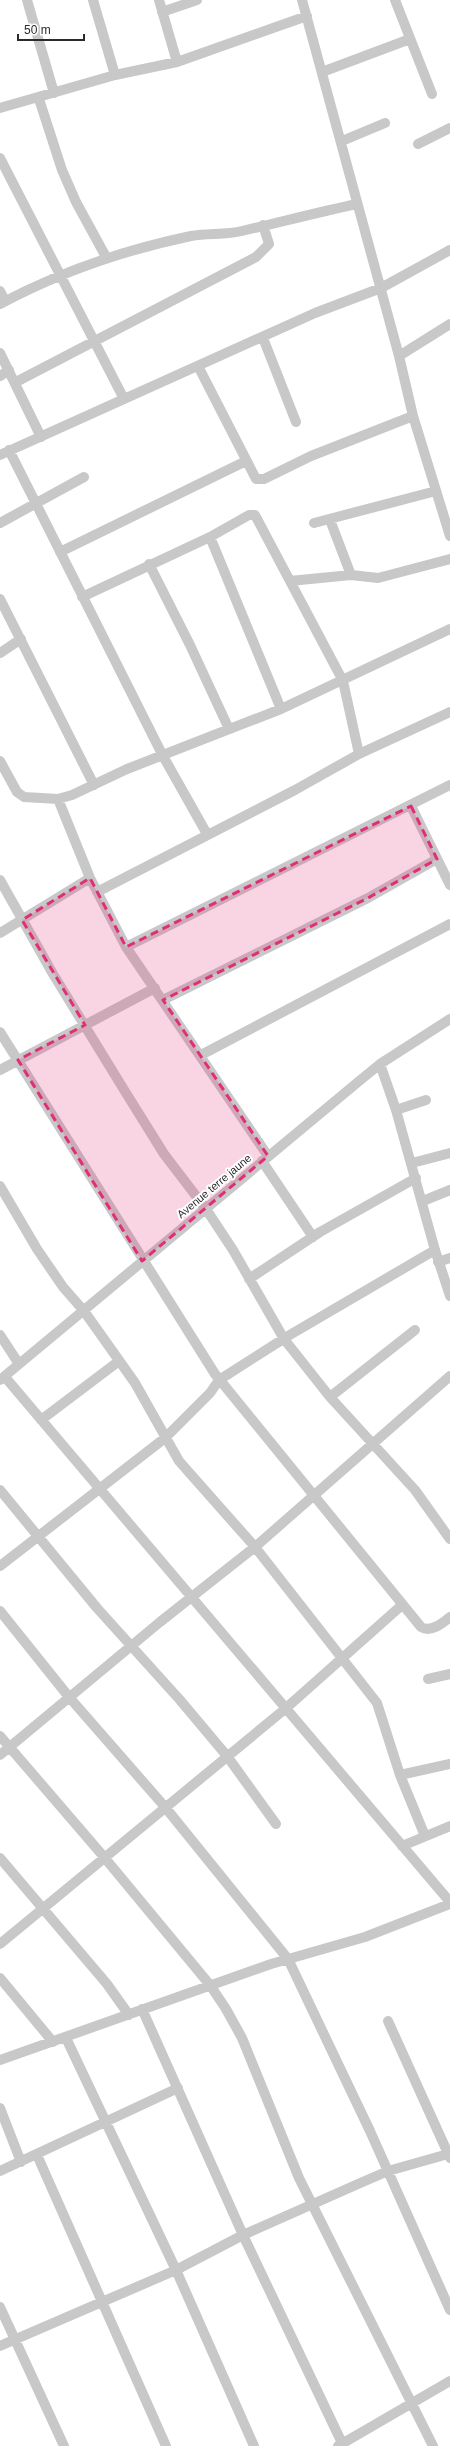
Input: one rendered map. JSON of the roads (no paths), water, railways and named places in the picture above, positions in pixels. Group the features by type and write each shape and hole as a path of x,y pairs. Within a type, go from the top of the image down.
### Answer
{"street":[{"path":"28,0 54,93"},
{"path":"93,0 116,75"},
{"path":"159,0 177,62"},
{"path":"162,12 197,0"},
{"path":"302,0 342,141 357,204 399,356 413,416 450,536"},
{"path":"395,0 432,94"},
{"path":"0,108 116,75 177,62 307,16"},
{"path":"322,72 410,39"},
{"path":"39,98 62,170 76,202 106,257"},
{"path":"342,141 385,123"},
{"path":"418,144 450,128"},
{"path":"0,158 124,399"},
{"path":"0,291 3,302 106,257 193,236 241,232 263,225 357,204"},
{"path":"16,382 96,342 261,254 269,244 263,225"},
{"path":"207,834 163,756 82,597 36,502 4,452 263,338 315,313 381,288 450,250"},
{"path":"399,356 450,324"},
{"path":"263,338 296,422"},
{"path":"0,353 4,373 16,382 41,437"},
{"path":"198,366 253,476 260,480 311,456 413,416"},
{"path":"60,552 246,461"},
{"path":"0,523 84,477"},
{"path":"314,523 436,491"},
{"path":"82,597 149,564 210,537 249,515 254,515 343,681 359,754"},
{"path":"330,520 351,576"},
{"path":"210,537 281,709"},
{"path":"290,581 351,576 378,578 450,559"},
{"path":"149,564 190,645 229,729"},
{"path":"0,599 94,785"},
{"path":"0,761 17,792 24,797 58,799 281,709 343,681 402,650 450,629"},
{"path":"0,653 20,639"},
{"path":"97,892 295,790 359,754 450,712"},
{"path":"126,947 411,806 450,784"},
{"path":"58,799 90,878 126,947 201,1055 313,1237"},
{"path":"411,806 450,884"},
{"path":"162,1000 368,898 437,859"},
{"path":"0,933 90,878"},
{"path":"0,880 22,920 164,1154 206,1209 284,1339 330,1397 415,1490 450,1539"},
{"path":"201,1055 450,924"},
{"path":"0,1070 155,988"},
{"name":"Avenue terre jaune","path":"2,1378 84,1311 142,1260 206,1209 265,1158 380,1064 450,1019"},
{"path":"0,1032 142,1260 219,1380 266,1435 402,1605 425,1629 442,1624 450,1617"},
{"path":"380,1064 412,1163 438,1262 450,1296"},
{"path":"396,1110 426,1100"},
{"path":"412,1163 450,1153"},
{"path":"249,1279 313,1237 416,1178"},
{"path":"0,1186 37,1249 63,1287 84,1311 135,1383 178,1461 255,1547 377,1703 400,1775 425,1836"},
{"path":"423,1201 450,1190"},
{"path":"0,1566 165,1438 210,1393 219,1380 284,1339 435,1250"},
{"path":"438,1262 450,1258"},
{"path":"330,1397 415,1330"},
{"path":"0,1335 19,1364"},
{"path":"41,1420 119,1361"},
{"path":"0,1755 131,1645 255,1547 450,1376"},
{"path":"0,2060 66,2038 129,2014 288,1958 365,1936 450,1903 285,1709 192,1596 41,1420 2,1378"},
{"path":"0,1490 97,1608 227,1756 276,1824"},
{"path":"0,1944 285,1709 402,1605"},
{"path":"0,1611 69,1697 165,1807 288,1958 448,2303"},
{"path":"428,1679 450,1674"},
{"path":"0,1736 104,1857 210,1985 242,2038 299,2178 433,2446"},
{"path":"400,1775 450,1764"},
{"path":"402,1846 450,1826"},
{"path":"0,1858 107,1984 129,2014"},
{"path":"0,1978 53,2042"},
{"path":"142,2010 243,2235 340,2445 450,2381"},
{"path":"0,2346 102,2300 176,2270 243,2235 388,2172 449,2156 447,2143 388,2021"},
{"path":"66,2038 108,2123 176,2270 254,2446"},
{"path":"0,2171 108,2123 178,2088"},
{"path":"0,2108 21,2162"},
{"path":"37,2154 166,2446"},
{"path":"0,2307 64,2446"}]}
